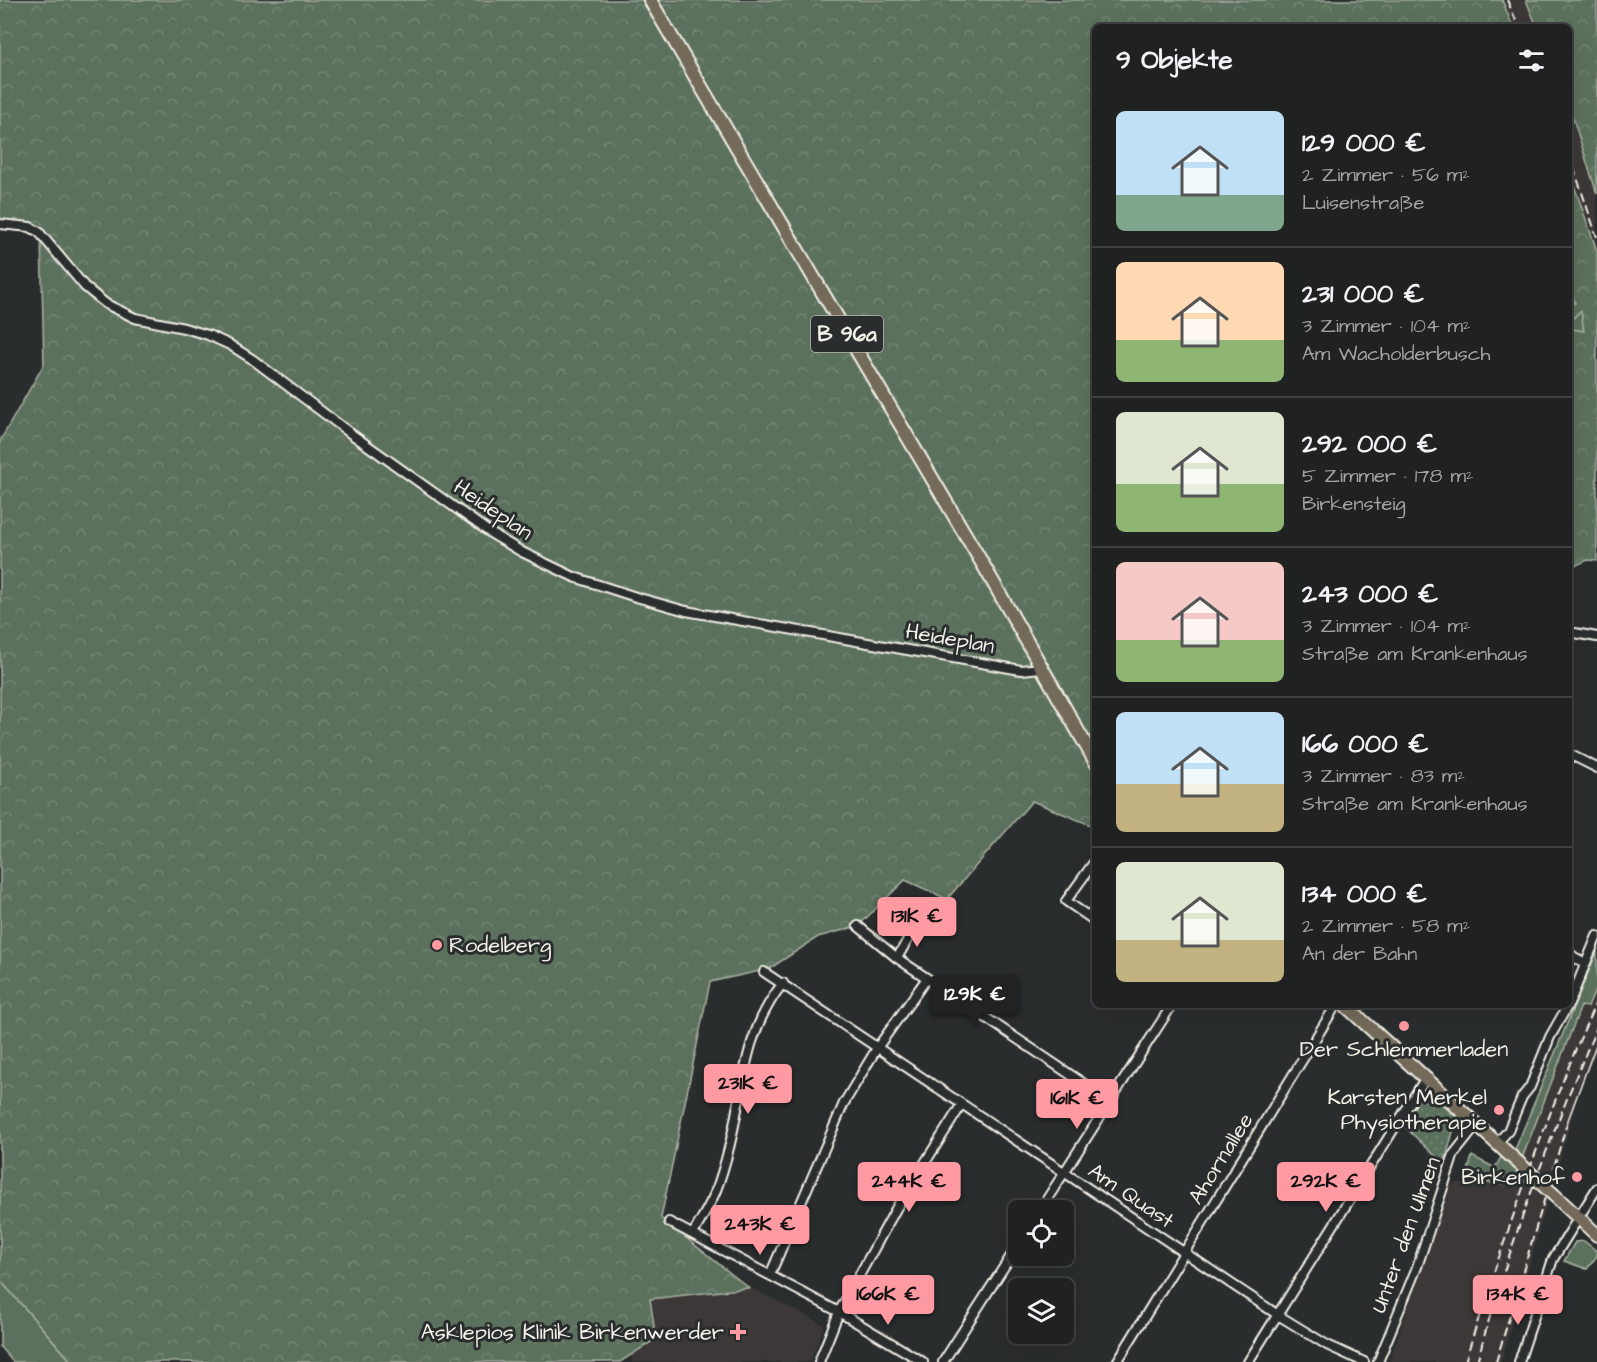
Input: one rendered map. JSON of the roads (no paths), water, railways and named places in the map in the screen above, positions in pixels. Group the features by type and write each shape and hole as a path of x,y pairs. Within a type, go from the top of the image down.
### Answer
{"main road":[{"name":"B 96a","path":"650,0 927,470 1092,756"},
{"path":"1348,1008 1597,1235"}],"street":[{"name":"Heideplan","path":"0,224 30,227 39,232 85,287 120,312 148,322 208,335 252,359 350,434 492,534 522,552 566,573 686,611 1022,670 1041,668"},
{"path":"1572,632 1596,636"},
{"path":"1572,756 1597,768"},
{"path":"1092,865 1066,901 1092,919"},
{"path":"897,958 916,924"},
{"path":"858,926 897,958 1111,1102"},
{"path":"1572,996 1597,936"},
{"path":"1572,955 1584,964"},
{"name":"Am Quast","path":"764,972 1278,1315 1327,1346 1364,1362"},
{"path":"770,1275 844,1103 877,1048 927,978"},
{"path":"693,1234 715,1194 730,1144 742,1076 754,1035 768,1002 783,983"},
{"path":"1046,1200 1170,1008"},
{"name":"Ahornallee","path":"1117,1362 1334,1008"},
{"path":"1497,1143 1508,1131 1522,1097 1530,1087 1550,1037 1567,1008"},
{"path":"1248,1362 1425,1078"},
{"path":"819,1362 839,1312 897,1207 962,1104"},
{"name":"Unter den Ulmen","path":"1378,1362 1420,1258 1454,1154 1477,1125"},
{"path":"1519,1362 1553,1259 1597,1188"},
{"path":"669,1221 839,1312 923,1362"},
{"path":"944,1362 1008,1261"}],"tram line":[{"path":"1568,1120 1597,1042"}],"railway":[{"path":"1507,0 1518,24"},
{"path":"1572,163 1597,237"},
{"path":"1465,1362 1535,1153 1597,1000"},
{"path":"1477,1362 1502,1277 1531,1193 1597,1027"},
{"path":"1496,1362 1568,1120"}],"place":[{"name":"Rodelberg","path":"437,945"},
{"name":"Der Schlemmerladen","path":"1404,1026"},
{"name":"Karsten Merkel Physiotherapie","path":"1499,1110"},
{"name":"Birkenhof","path":"1577,1177"},
{"name":"Asklepios Klinik Birkenwerder","path":"738,1332"}]}
